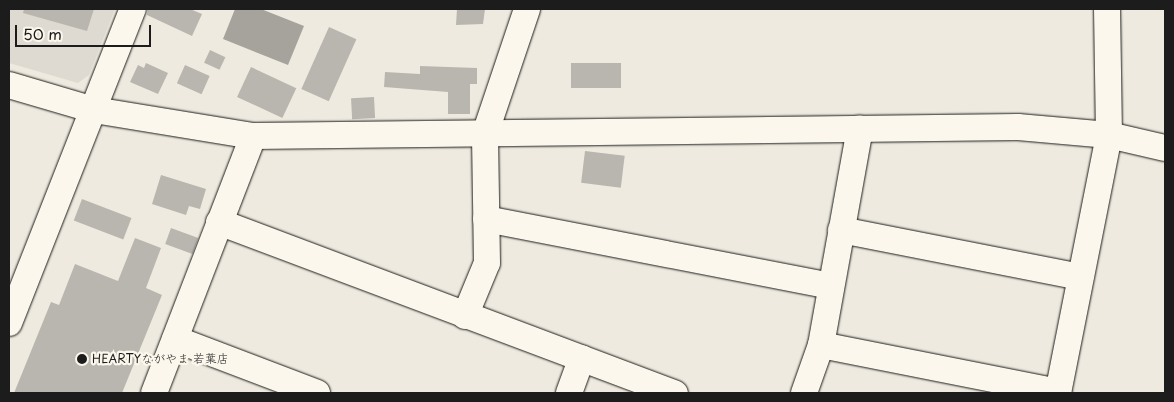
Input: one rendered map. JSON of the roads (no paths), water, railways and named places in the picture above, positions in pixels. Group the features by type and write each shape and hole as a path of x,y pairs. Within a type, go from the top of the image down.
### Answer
{"street":[{"path":"9,323 18,271 94,110 133,9"},
{"path":"465,316 487,264 485,134 527,9"},
{"path":"822,345 1058,393 1109,135 1107,9"},
{"path":"9,85 94,110 253,136 1018,126 1109,135 1165,148"},
{"path":"804,393 822,345 830,286 860,128"},
{"path":"154,393 253,136"},
{"path":"486,218 830,286"},
{"path":"219,222 465,316 675,393"},
{"path":"841,230 1080,277"},
{"path":"175,339 317,393"},
{"path":"569,393 582,358"}],"place":[{"name":"HEARTYながやま 若葉店","path":"82,359"}]}
